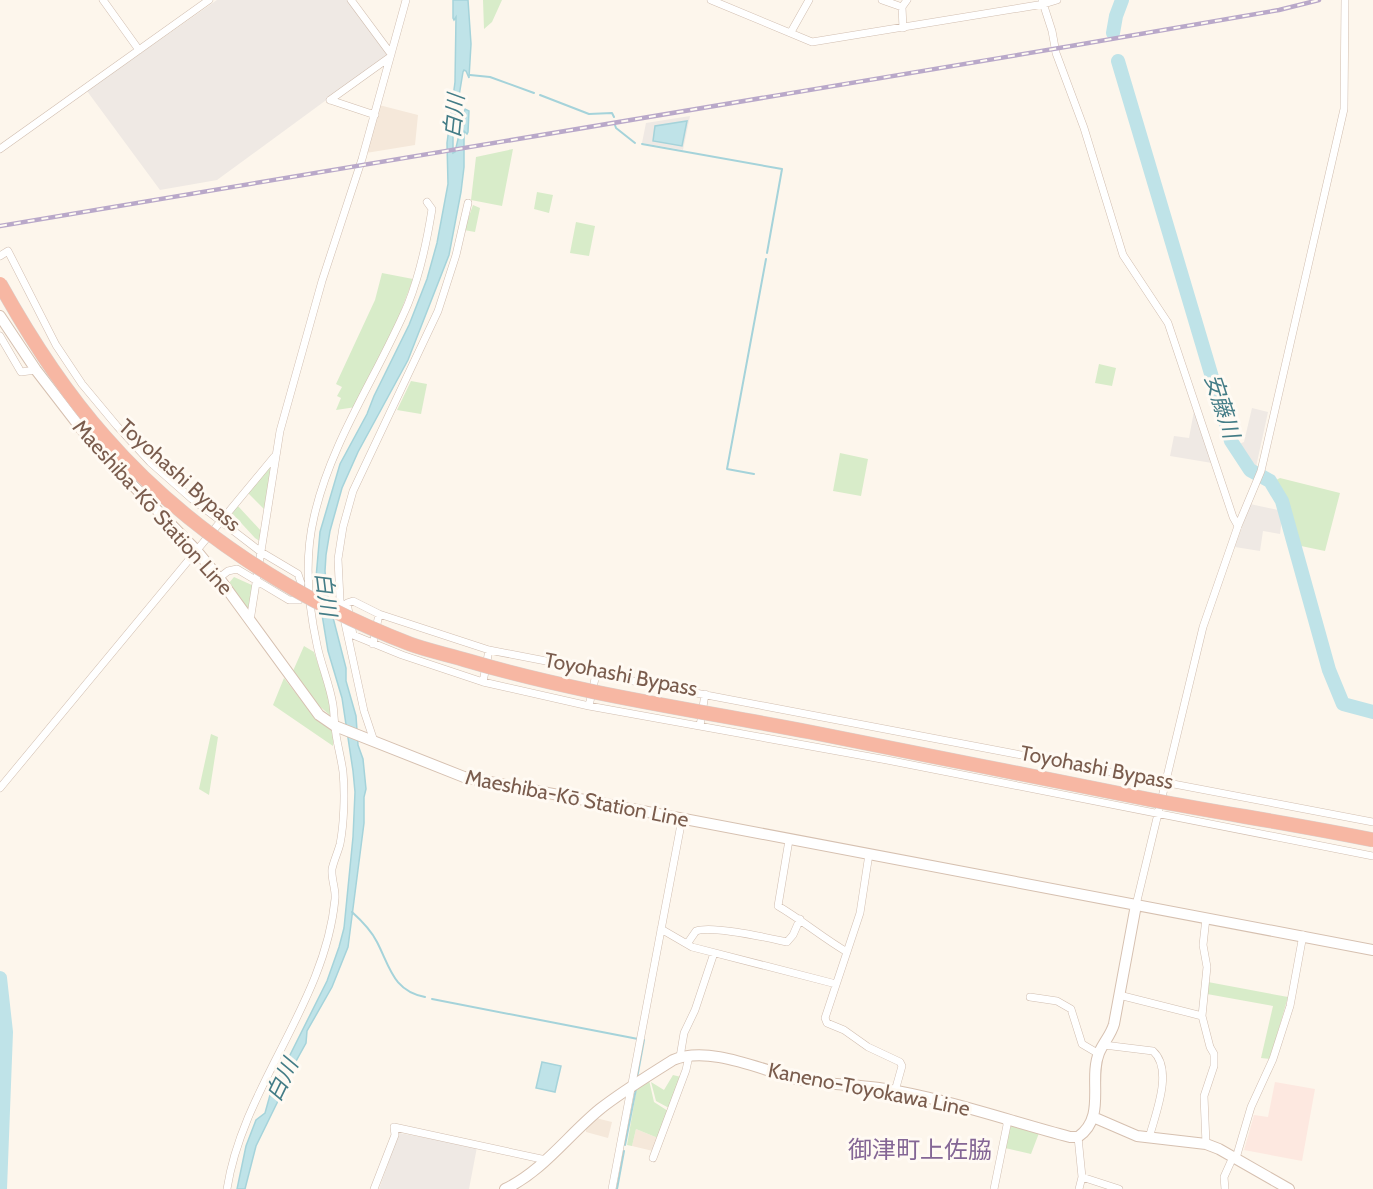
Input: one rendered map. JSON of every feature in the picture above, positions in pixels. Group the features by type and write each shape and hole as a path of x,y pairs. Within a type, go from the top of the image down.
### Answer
{"highway":[{"name":"Toyohashi Bypass","path":"0,284 24,326 58,377 104,437 202,528 249,561 304,594 344,616 412,644 509,673 595,692 806,731 1153,800 1373,840"},
{"name":"Toyohashi Bypass","path":"0,295 54,383 92,428 147,486 190,525 246,566 300,598 341,619 409,648 506,676 595,697 1373,846"}],"main road":[{"name":"Maeshiba-Kō Station Line","path":"0,316 36,370 60,400 116,468 196,550 219,578 313,708 336,726 464,777 1136,905"},
{"path":"1078,1137 1090,1126 1093,1117 1096,1066 1114,1024 1136,905 1373,950"},
{"name":"Kaneno-Toyokawa Line","path":"684,1057 707,1055 798,1079 831,1085 895,1091 1006,1118 1070,1137 1078,1137"},
{"path":"505,1189 532,1173 600,1110 632,1087 684,1057"},
{"path":"1093,1117 1137,1136 1206,1144 1289,1189"}],"street":[{"path":"104,0 139,50"},
{"path":"0,149 209,0"},
{"path":"351,0 391,56"},
{"path":"250,621 280,431 322,281 375,115 406,0"},
{"path":"711,0 812,42 1057,0"},
{"path":"791,33 809,0"},
{"path":"882,0 902,7"},
{"path":"903,28 902,7 907,0"},
{"path":"1136,905 1203,627 1238,525 1259,475 1344,109 1345,0"},
{"path":"1043,2 1056,54 1084,128 1123,255 1168,322 1233,517 1238,525"},
{"path":"375,115 330,100 391,56"},
{"path":"227,1189 231,1169 249,1116 318,970 328,941 335,897 332,872 342,832 343,773 333,704 317,646 310,606 308,557 313,519 329,470 414,288 432,209 426,202"},
{"path":"372,740 340,600 338,559 343,527 353,491 438,311 456,255 468,202"},
{"path":"0,256 8,251 56,345 82,384 150,462 185,493 261,552 298,574 301,583 299,600 297,602 289,600 237,569 228,570 219,578"},
{"path":"0,336 21,372 36,370"},
{"path":"60,400 82,384"},
{"path":"0,788 275,456"},
{"path":"1373,822 596,674 489,650 379,614 353,601 347,603 353,635 483,682 589,706 887,760 1373,856"},
{"path":"373,644 379,614"},
{"path":"483,682 489,650"},
{"path":"589,706 596,674"},
{"path":"700,726 705,694"},
{"path":"887,760 892,731"},
{"path":"1320,844 1326,814"},
{"path":"612,1189 682,819"},
{"path":"789,840 778,906 847,952"},
{"path":"869,854 860,913 825,1018 828,1023 844,1030 868,1047 900,1062 902,1066 895,1091"},
{"path":"1206,918 1203,945 1207,967 1202,1016 1214,1054 1214,1066 1204,1096 1206,1144"},
{"path":"687,944 696,931 704,929 787,942 800,919"},
{"path":"661,929 687,944 714,953 836,984"},
{"path":"1226,1189 1224,1177 1235,1158 1251,1107 1273,1059 1290,1006 1303,935"},
{"path":"652,1158 678,1094 684,1057 684,1034 695,1010 714,953"},
{"path":"1119,995 1202,1016"},
{"path":"1030,997 1056,1001 1071,1009 1082,1044 1102,1049 1154,1051 1160,1059 1164,1072 1149,1138"},
{"path":"994,1189 1007,1125 1006,1118"},
{"path":"374,1189 395,1135 394,1127 546,1160"},
{"path":"1078,1137 1082,1177 1079,1189"},
{"path":"1082,1177 1119,1189"}],"shaded area":[{"path":"217,0 348,0 389,54 217,180 160,190 87,91"},
{"path":"379,105 418,115 415,145 366,153"},
{"path":"690,116 683,150 642,143 646,123"},
{"path":"1252,408 1268,412 1256,467 1239,444 1244,442"},
{"path":"1194,411 1212,463 1170,456 1174,436 1189,438"},
{"path":"1250,504 1283,511 1280,534 1263,531 1260,551 1235,547"},
{"path":"1275,1082 1315,1089 1302,1161 1244,1150 1254,1115 1268,1117"},
{"path":"596,1118 612,1122 608,1138 586,1132 586,1128"},
{"path":"636,1129 658,1138 653,1151 632,1146"},
{"path":"399,1133 477,1147 469,1189 379,1189"}],"green space":[{"path":"483,0 502,0 492,22 484,29"},
{"path":"513,149 502,206 471,200 476,157"},
{"path":"537,192 553,195 549,213 534,209"},
{"path":"473,205 480,208 475,232 464,230"},
{"path":"576,222 595,226 589,256 570,253"},
{"path":"382,273 413,279 399,316 356,407 336,410 341,398 337,396 342,387 336,384 375,300"},
{"path":"1099,364 1116,368 1112,386 1095,383"},
{"path":"411,381 427,384 421,414 397,410"},
{"path":"840,453 868,459 861,496 833,491"},
{"path":"272,464 266,511 248,493"},
{"path":"1280,478 1340,493 1325,551 1301,546 1290,509 1276,480"},
{"path":"237,505 262,532 261,542 231,512"},
{"path":"234,577 254,586 250,612 229,583"},
{"path":"304,646 314,652 332,705 332,717 317,704 293,671"},
{"path":"284,678 313,715 334,730 333,746 273,705"},
{"path":"211,734 218,737 209,795 199,789"},
{"path":"1208,982 1288,997 1270,1059 1261,1058 1273,1006 1207,994"},
{"path":"673,1075 681,1077 669,1108 656,1101 651,1082 664,1090"},
{"path":"649,1080 654,1102 668,1111 658,1138 636,1129 632,1146 627,1145 637,1087"},
{"path":"1011,1125 1039,1133 1031,1154 1005,1148"}],"water":[{"name":"白川","path":"453,0 468,0 471,44 469,78 464,70 453,132 453,153 465,109 469,111 467,134 464,131 461,192 449,255 408,360 358,452 342,488 326,555 328,598 356,716 358,745 363,759 366,789 364,823 348,947 332,987 307,1031 306,1043 284,1083 256,1146 245,1189 237,1189 246,1146 256,1120 265,1113 270,1095 327,981 344,928 355,792 342,698 328,651 316,578 320,532 340,464 367,414 409,325 427,279 437,243 448,184 447,143 455,82 456,17 454,20"},
{"path":"687,121 682,146 653,141 655,126"},
{"path":"542,1062 561,1066 555,1092 536,1088"}],"waterway":[{"name":"安藤川","path":"1113,33 1122,0"},
{"name":"安藤川","path":"1118,61 1231,441 1250,470 1270,481 1282,501 1329,670 1343,704 1373,712"},
{"path":"470,75 490,77 534,93"},
{"path":"540,95 589,114 612,113 614,117"},
{"path":"615,125 635,143"},
{"path":"642,144 782,169 767,253"},
{"path":"754,474 727,469 766,259"},
{"path":"352,912 372,934 399,984 414,994 425,997"},
{"path":"0,978 6,1032 0,1189"},
{"path":"432,999 638,1039"},
{"path":"637,1078 644,1040"},
{"path":"625,1145 636,1089"},
{"path":"617,1189 624,1151"}],"railway":[{"path":"0,226 1071,46 1279,10 1319,0"}],"district":[{"name":"御津町上佐脇","path":"920,1149"}]}
